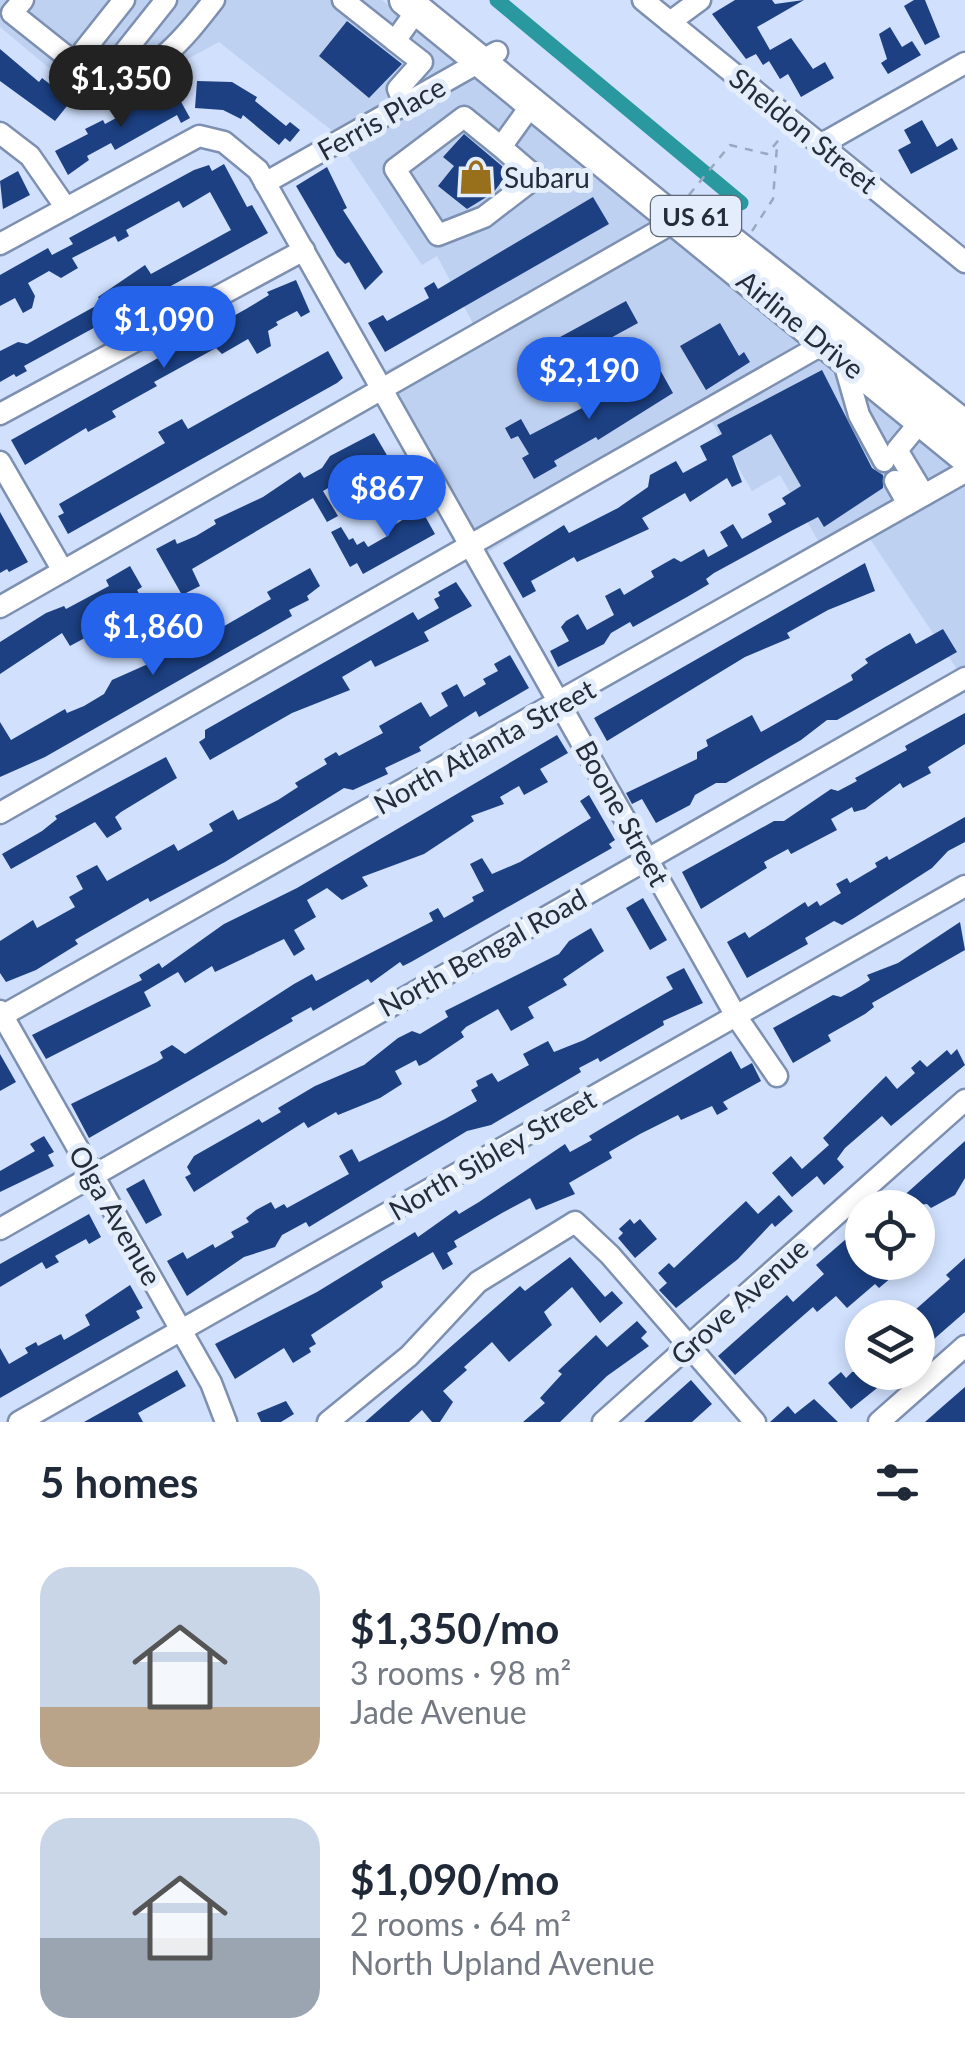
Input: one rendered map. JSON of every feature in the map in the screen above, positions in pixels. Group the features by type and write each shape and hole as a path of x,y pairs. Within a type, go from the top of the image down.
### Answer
{"highway":[{"name":"Airline Drive","path":"418,3 740,248 921,421 965,457"},
{"name":"Airline Drive","path":"489,57 532,104 688,207 837,342 965,426"}],"street":[{"path":"23,0 12,14 100,83 126,81 164,57 214,0"},
{"path":"74,62 124,0"},
{"path":"100,83 166,0"},
{"path":"343,0 422,62 398,89 404,105"},
{"name":"Sheldon Street","path":"643,0 965,262"},
{"path":"670,22 700,0"},
{"path":"394,41 418,3"},
{"name":"Ferris Place","path":"265,182 489,57"},
{"path":"822,144 965,63"},
{"path":"501,147 532,104"},
{"path":"464,118 501,147 536,177 484,216 438,235 394,170 464,118"},
{"path":"0,133 30,156 66,208 0,244"},
{"name":"Boone Street","path":"66,208 198,136 224,142 258,170 736,1016 776,1076"},
{"path":"0,607 384,388 688,207"},
{"path":"0,414 304,250"},
{"path":"0,813 837,342 858,415 884,461"},
{"path":"916,499 898,450 921,421"},
{"path":"0,462 62,571"},
{"name":"North Atlanta Street","path":"1,1014 562,703 965,472"},
{"path":"895,482 916,499"},
{"name":"North Bengal Road","path":"0,1228 965,678"},
{"name":"North Sibley Street","path":"20,1422 965,886"},
{"name":"Olga Avenue","path":"1,1014 211,1383 226,1422"},
{"name":"Grove Avenue","path":"603,1422 965,1100"},
{"path":"328,1422 410,1356 478,1282 575,1222 755,1422"},
{"path":"880,1422 965,1346"}],"path":[{"path":"688,207 728,146 734,144 767,154 794,121"},
{"path":"740,248 774,199 777,142"}],"shaded area":[{"path":"0,0 382,0 965,478 965,681 870,539 830,561 780,475 752,491 710,419 470,563 368,379 475,327 437,256 422,265 330,129 219,42 97,108 0,27"}],"building":[{"path":"735,0 772,0 775,4 804,0 757,27 770,50 791,38 813,69 825,62 834,78 801,97 788,74 780,79 769,61 763,65 756,54 746,59 712,14"},
{"path":"914,0 925,0 940,37 925,45 904,6"},
{"path":"347,21 402,64 369,98 319,56"},
{"path":"890,27 902,47 912,41 921,55 888,74 881,63 887,59 879,34"},
{"path":"0,49 39,82 42,78 60,92 56,97 67,106 55,121 0,81"},
{"path":"197,81 232,82 257,97 255,101 286,126 290,122 300,130 290,142 285,138 279,145 243,115 241,119 223,110 195,108"},
{"path":"174,89 190,118 181,123 177,115 115,150 111,143 87,156 89,160 68,175 55,151 88,134 85,129 103,120 105,124 142,104 145,110"},
{"path":"922,120 937,147 952,138 958,149 911,174 898,150 911,143 904,130"},
{"name":"Subaru","path":"464,134 509,172 493,193 467,209 438,186 454,166 443,157"},
{"path":"224,164 247,207 252,205 268,233 24,366 27,371 0,382 0,351 18,342 27,344 101,303 98,297 145,265 151,274 231,230 210,192 183,208 179,201 126,230 129,236 118,242 115,236 72,258 78,268 61,278 49,271 28,283 35,296 32,308 23,313 15,298 0,306 0,275 48,248 52,255 73,244 69,238 194,170 209,165 212,171"},
{"path":"327,167 347,208 343,210 383,272 365,290 349,262 345,264 337,256 296,186"},
{"path":"18,171 30,195 3,209 0,181"},
{"path":"593,197 609,224 385,352 368,323 383,315 387,321 429,298 424,288 434,282 438,289"},
{"path":"296,280 310,312 301,317 297,311 276,322 278,325 268,331 271,346 257,354 248,339 222,354 216,348 154,382 157,386 112,411 116,417 88,432 86,428 25,465 11,440 246,309 269,295 267,292"},
{"path":"626,301 638,323 541,376 529,354"},
{"path":"720,323 739,356 744,352 750,362 706,390 680,346"},
{"path":"328,351 343,378 337,383 68,534 58,516 64,513 59,504 165,443 158,432 182,419 188,429"},
{"path":"659,368 673,393 598,440 596,437 554,461 557,466 534,479 522,458 529,454 518,436 511,439 505,428 521,419 530,435"},
{"path":"822,370 872,468 883,475 883,488 824,527 818,517 714,573 706,579 709,584 633,627 630,622 611,633 604,644 558,667 550,651 569,641 561,627 566,621 578,614 587,630 614,615 605,596 620,588 624,595 654,577 651,571 674,558 681,562 704,549 708,557 728,546 720,532 733,524 742,539 772,522 768,514 786,504 782,498 801,486 771,434 732,456 742,482 732,487 727,478 690,502 685,493 642,518 649,529 577,562 574,557 531,581 536,591 523,598 503,563 564,525 569,533 618,508 648,487 650,475 676,461 683,473 707,460 700,446 722,434 717,425"},
{"path":"374,433 388,457 385,459 395,475 391,477 394,483 374,495 359,470 323,491 338,516 327,522 313,498 192,569 200,586 182,595 156,549 175,539 177,544 196,536 216,524 214,520 263,497 300,472 304,478 322,468 330,456"},
{"path":"416,500 435,534 363,574 357,563 350,567 331,532 341,527 349,540 353,538 357,545 364,541 368,547 389,535 386,530 404,519 399,510"},
{"path":"0,512 28,562 0,573"},
{"path":"865,563 875,591 828,610 787,633 790,638 745,657 607,741 594,718"},
{"path":"130,566 142,587 137,590 143,601 91,628 94,633 70,646 62,633 0,674 0,642 46,613 64,606 66,609 109,586 106,580"},
{"path":"310,568 320,586 307,596 309,600 289,610 292,616 45,757 0,777 0,722 11,740 65,709 67,713 84,706 104,694 112,680 193,644 271,599 267,592"},
{"path":"456,582 472,606 424,632 429,641 375,667 371,660 342,677 350,690 292,713 210,760 199,742 205,738 205,730 413,612 418,620 439,608 434,599 440,596 438,592"},
{"path":"943,629 957,652 837,720 827,720 801,740 726,783 716,783 695,795 690,805 656,823 642,799 632,804 626,793 697,759 697,752 708,746 706,740 752,715 761,732 853,680 851,675 868,663 865,659 910,633 916,644"},
{"path":"510,655 529,688 479,717 476,711 419,747 421,751 385,768 388,774 353,790 344,788 225,862 150,902 148,898 75,940 78,944 36,970 6,982 0,973 0,941 33,920 37,928 75,907 69,897 83,889 76,876 97,865 107,881 174,844 178,851 213,831 209,824 233,810 238,820 278,800 298,787 295,783 327,764 324,759 336,752 339,756 383,733 379,726 421,702 430,717 448,706 441,693 457,684 464,697 486,684 483,679 498,671 494,664"},
{"path":"965,713 965,744 928,767 931,773 903,788 900,783 865,809 854,812 852,807 831,819 837,830 791,854 788,849 764,862 767,868 701,909 682,872 774,821 784,821 831,789 838,791 857,781 855,778 907,750 905,746"},
{"path":"557,735 568,753 540,769 548,782 524,795 519,786 500,797 504,804 471,816 474,821 424,854 362,877 368,886 342,900 327,888 307,900 316,917 294,930 305,949 294,956 284,939 215,972 212,966 185,983 178,972 144,992 151,1006 46,1059 32,1035 142,980 139,975 159,963 162,968 224,924 297,888"},
{"path":"166,757 177,778 115,817 122,829 107,838 95,822 11,869 2,854 42,831 57,819 55,816"},
{"path":"589,795 615,840 609,844 612,848 411,962 403,966 400,962 371,983 368,979 313,1011 311,1007 291,1018 293,1021 89,1138 71,1104 157,1062 163,1058 160,1052 172,1045 185,1054 312,974 316,981 433,921 429,913 438,908 444,918 474,901 472,897 484,891 470,864 482,858 492,874 520,862 591,818 580,801"},
{"path":"965,817 965,842 948,851 932,868 842,925 834,921 805,938 808,944 747,978 727,942 745,932 749,938 805,902 808,907 817,901 820,906 841,893 836,884 847,878 850,883 887,856 889,860"},
{"path":"643,898 667,940 650,950 626,908"},
{"path":"960,922 965,950 872,1003 874,1007 865,1014 828,1035 831,1041 793,1063 773,1028 833,995 841,997 859,987 870,980 867,975 898,963"},
{"path":"591,928 604,951 563,979 567,985 528,1007 534,1018 511,1031 498,1009 466,1027 461,1032 464,1037 427,1062 419,1066 416,1060 395,1071 402,1084 380,1098 338,1115 336,1112 308,1128 304,1122 194,1192 185,1177 191,1174 187,1167 194,1156 259,1119 262,1123 281,1112 278,1108 315,1086 364,1065 398,1038 412,1031 420,1034 448,1017 445,1011 559,954 569,941"},
{"path":"684,968 703,1003 663,1021 664,1025 600,1062 598,1058 579,1068 581,1072 491,1125 467,1131 309,1227 306,1222 282,1235 275,1247 244,1257 187,1296 167,1261 183,1252 187,1259 213,1244 215,1248 234,1237 231,1232 249,1222 246,1218 256,1210 271,1202 275,1209 284,1204 287,1208 349,1174 339,1156 352,1149 359,1162 445,1119 477,1101 471,1090 478,1086 476,1081 492,1073 498,1082 529,1065 523,1054 548,1041 554,1052 584,1040 673,989 666,977"},
{"path":"957,1049 965,1065 891,1126 882,1116 845,1148 837,1159 844,1167 824,1185 817,1176 792,1197 772,1173 791,1156 802,1169 829,1145 823,1138 886,1076 897,1089 915,1073 911,1068 920,1060 927,1067 947,1050 951,1055"},
{"path":"731,1051 741,1069 752,1063 761,1081 723,1102 728,1109 717,1115 712,1106 681,1120 678,1115 640,1134 609,1152 612,1158 569,1183 575,1194 536,1210 530,1198 502,1213 454,1241 457,1247 447,1253 453,1264 443,1270 433,1252 381,1282 383,1287 311,1335 316,1344 309,1348 311,1352 293,1363 284,1348 235,1379 215,1344 317,1292 415,1232 418,1237 456,1210 459,1214 565,1144 570,1152 592,1140 589,1136"},
{"path":"0,1054 16,1082 0,1091"},
{"path":"44,1136 54,1152 48,1155 54,1166 0,1192 0,1171 35,1151 30,1144"},
{"path":"965,1141 965,1178 955,1195 935,1206 935,1190 910,1190"},
{"path":"144,1179 162,1215 146,1224 126,1189"},
{"path":"779,1195 793,1211 775,1227 772,1223 738,1259 676,1308 659,1290 667,1283 658,1273 669,1263 674,1268 746,1201 758,1214"},
{"path":"89,1214 101,1237 89,1244 86,1239 55,1256 59,1262 46,1269 42,1262 0,1287 0,1264"},
{"path":"630,1219 634,1224 640,1219 657,1239 635,1258 618,1238 623,1233 619,1229"},
{"path":"845,1240 845,1280 888,1280 879,1288 875,1284 856,1300 845,1300 845,1306 836,1296 817,1312 813,1307 735,1375 718,1356 787,1295 793,1302 824,1274 816,1265"},
{"path":"570,1257 605,1297 612,1291 623,1303 600,1323 572,1287 544,1312 552,1325 509,1362 492,1342 464,1367 467,1370 443,1391 453,1402 440,1422 432,1422 422,1410 409,1422 365,1422 520,1286 525,1291"},
{"path":"965,1258 965,1312 935,1338 935,1300 926,1300 950,1279 946,1275"},
{"path":"130,1285 143,1308 136,1311 140,1318 0,1398 0,1348 9,1364 28,1353 25,1348 36,1342 38,1346 61,1334 64,1340 90,1325 85,1315"},
{"path":"637,1321 647,1332 641,1338 649,1346 607,1376 560,1422 523,1422 545,1403 540,1398 562,1374 558,1371 596,1335 607,1347"},
{"path":"177,1370 186,1386 138,1413 143,1422 84,1422"},
{"path":"841,1372 845,1390 875,1390 851,1409 828,1383"},
{"path":"691,1380 712,1404 692,1422 644,1422"},
{"path":"965,1387 965,1422 925,1422 942,1407"},
{"path":"814,1399 838,1422 770,1422 788,1406 795,1414"},
{"path":"286,1401 294,1414 281,1422 261,1422 257,1413"}],"waterway":[{"path":"497,0 741,203"}],"place":[{"name":"Subaru","path":"476,177"}]}
